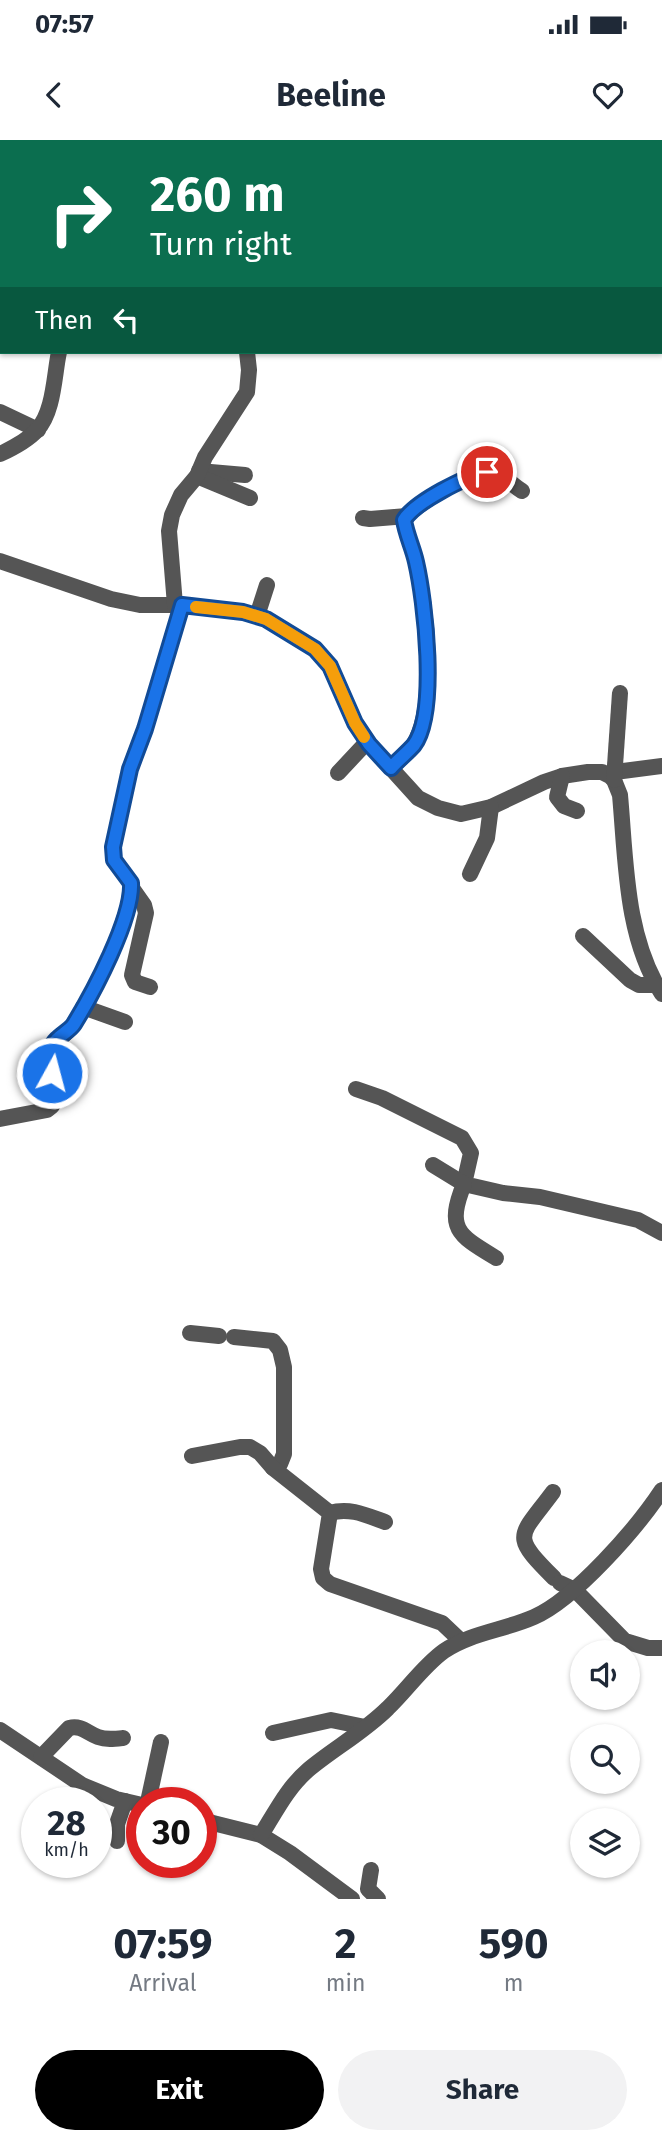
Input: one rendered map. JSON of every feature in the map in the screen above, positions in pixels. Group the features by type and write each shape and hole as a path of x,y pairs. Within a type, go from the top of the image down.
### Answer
{"street":[{"path":"0,454 38,430 47,411 53,354"},
{"path":"150,986 135,982 132,975 146,913 144,905 114,860 113,847 130,769 145,729 178,605 169,531 172,515 181,495 198,474 205,457 247,392 247,354"},
{"path":"0,412 38,430"},
{"path":"363,518 407,516 450,487 485,472 501,475 522,491"},
{"path":"198,474 245,475"},
{"path":"198,474 250,498"},
{"path":"391,768 415,744 427,685 427,629 416,562 404,522 407,516"},
{"path":"0,561 111,599 140,605 178,605 243,612 266,619 315,649 330,666 355,723 367,741 418,798 438,808 461,814 491,807 562,776 602,772 615,776 662,766"},
{"path":"257,616 267,585"},
{"path":"620,693 615,776 620,795 633,919 652,978 659,990"},
{"path":"338,773 367,741"},
{"path":"562,776 557,797 564,806 577,811"},
{"path":"470,874 487,838 491,807"},
{"path":"0,1119 47,1110 52,1106 54,1098 51,1049 73,1026 99,978 126,915 132,888"},
{"path":"583,936 630,980 659,990"},
{"path":"83,1007 125,1022"},
{"path":"356,1089 382,1098 462,1138 471,1153 455,1212 457,1227 469,1242 496,1258"},
{"path":"433,1165 464,1184 503,1193 540,1197 638,1220 662,1233"},
{"path":"190,1333 273,1341 282,1356 284,1454 280,1464 274,1468"},
{"path":"192,1456 240,1447 250,1447 260,1453 274,1468 330,1513 321,1569 323,1578 330,1584 442,1623 461,1641"},
{"path":"261,1835 286,1793 306,1772 386,1710 442,1653 461,1641 505,1629 538,1616 563,1584 646,1514 662,1490"},
{"path":"553,1492 526,1529 523,1538 533,1556 625,1642 648,1648 662,1648"},
{"path":"330,1513 351,1510 385,1522"},
{"path":"273,1733 331,1720 365,1727"},
{"path":"41,1757 69,1727 82,1728 94,1736 106,1739 123,1738"},
{"path":"0,1730 87,1787"},
{"path":"151,1787 161,1742"},
{"path":"112,1796 125,1801 117,1824 117,1841"},
{"path":"217,1824 261,1835 352,1899"},
{"path":"371,1870 368,1889 378,1899"}],"slow traffic":[{"path":"196,607 243,612 266,619 315,649 330,666 364,737"}],"route":[{"path":"52,1073 51,1049 73,1026 99,978 126,915 132,888 129,879 114,860 113,847 130,769 145,729 182,605 243,612 266,619 315,649 330,666 355,723 369,744 391,768 415,744 423,720 427,685 427,629 416,562 404,520 414,509 450,487 487,472"}]}
